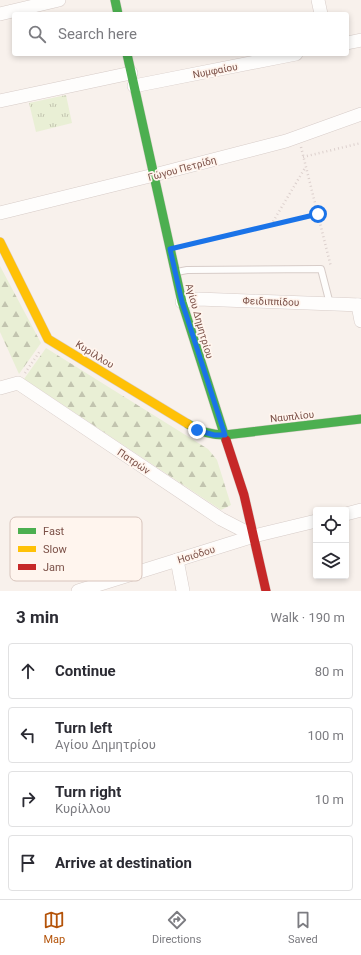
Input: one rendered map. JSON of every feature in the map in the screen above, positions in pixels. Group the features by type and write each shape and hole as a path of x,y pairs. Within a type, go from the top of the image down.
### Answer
{"street":[{"path":"0,14 59,0"},
{"path":"115,0 118,12"},
{"path":"318,0 321,12"},
{"path":"349,43 361,40"},
{"name":"Αγίου Δημητρίου","path":"127,56 182,302 242,489 266,591"},
{"name":"Νυμφαίου","path":"134,86 286,56"},
{"path":"0,101 131,73"},
{"name":"Γώγου Πετρίδη","path":"0,213 154,175 298,136 361,114"},
{"path":"0,242 48,338"},
{"name":"Φειδιππίδου","path":"182,302 198,299 360,305"},
{"path":"360,305 361,321"},
{"name":"Κυρίλλου","path":"48,338 197,430 214,435 225,435"},
{"path":"0,388 16,383"},
{"name":"Πατρών","path":"16,383 221,519 254,536"},
{"name":"Ναυπλίου","path":"225,435 361,419"},
{"path":"349,513 361,510"},
{"name":"Ησιόδου","path":"142,571 254,536 313,522"},
{"path":"177,560 183,591"},
{"name":"Ησιόδου","path":"78,591 110,581"}],"lane":[{"path":"175,273 187,270 321,269 330,304"}],"path":[{"path":"298,136 332,272"},
{"path":"303,157 361,142"},
{"path":"271,225 306,167"},
{"path":"170,249 318,214"},
{"path":"16,383 48,338"}],"green space":[{"path":"66,95 72,123 36,132 29,103"},
{"path":"0,266 41,343 19,374 0,332"},
{"path":"46,348 208,449 217,460 231,505 221,510 24,379"}],"traffic: fast":[{"path":"115,0 118,12"},
{"path":"127,56 182,302 226,440"},
{"path":"188,424 206,432 225,435 361,419"}],"traffic: slow":[{"path":"0,242 48,339 188,424"}],"traffic: jam":[{"path":"226,440 244,495 266,591"}],"route":[{"path":"197,430 214,435 225,435 182,302 170,249 318,214"}]}
